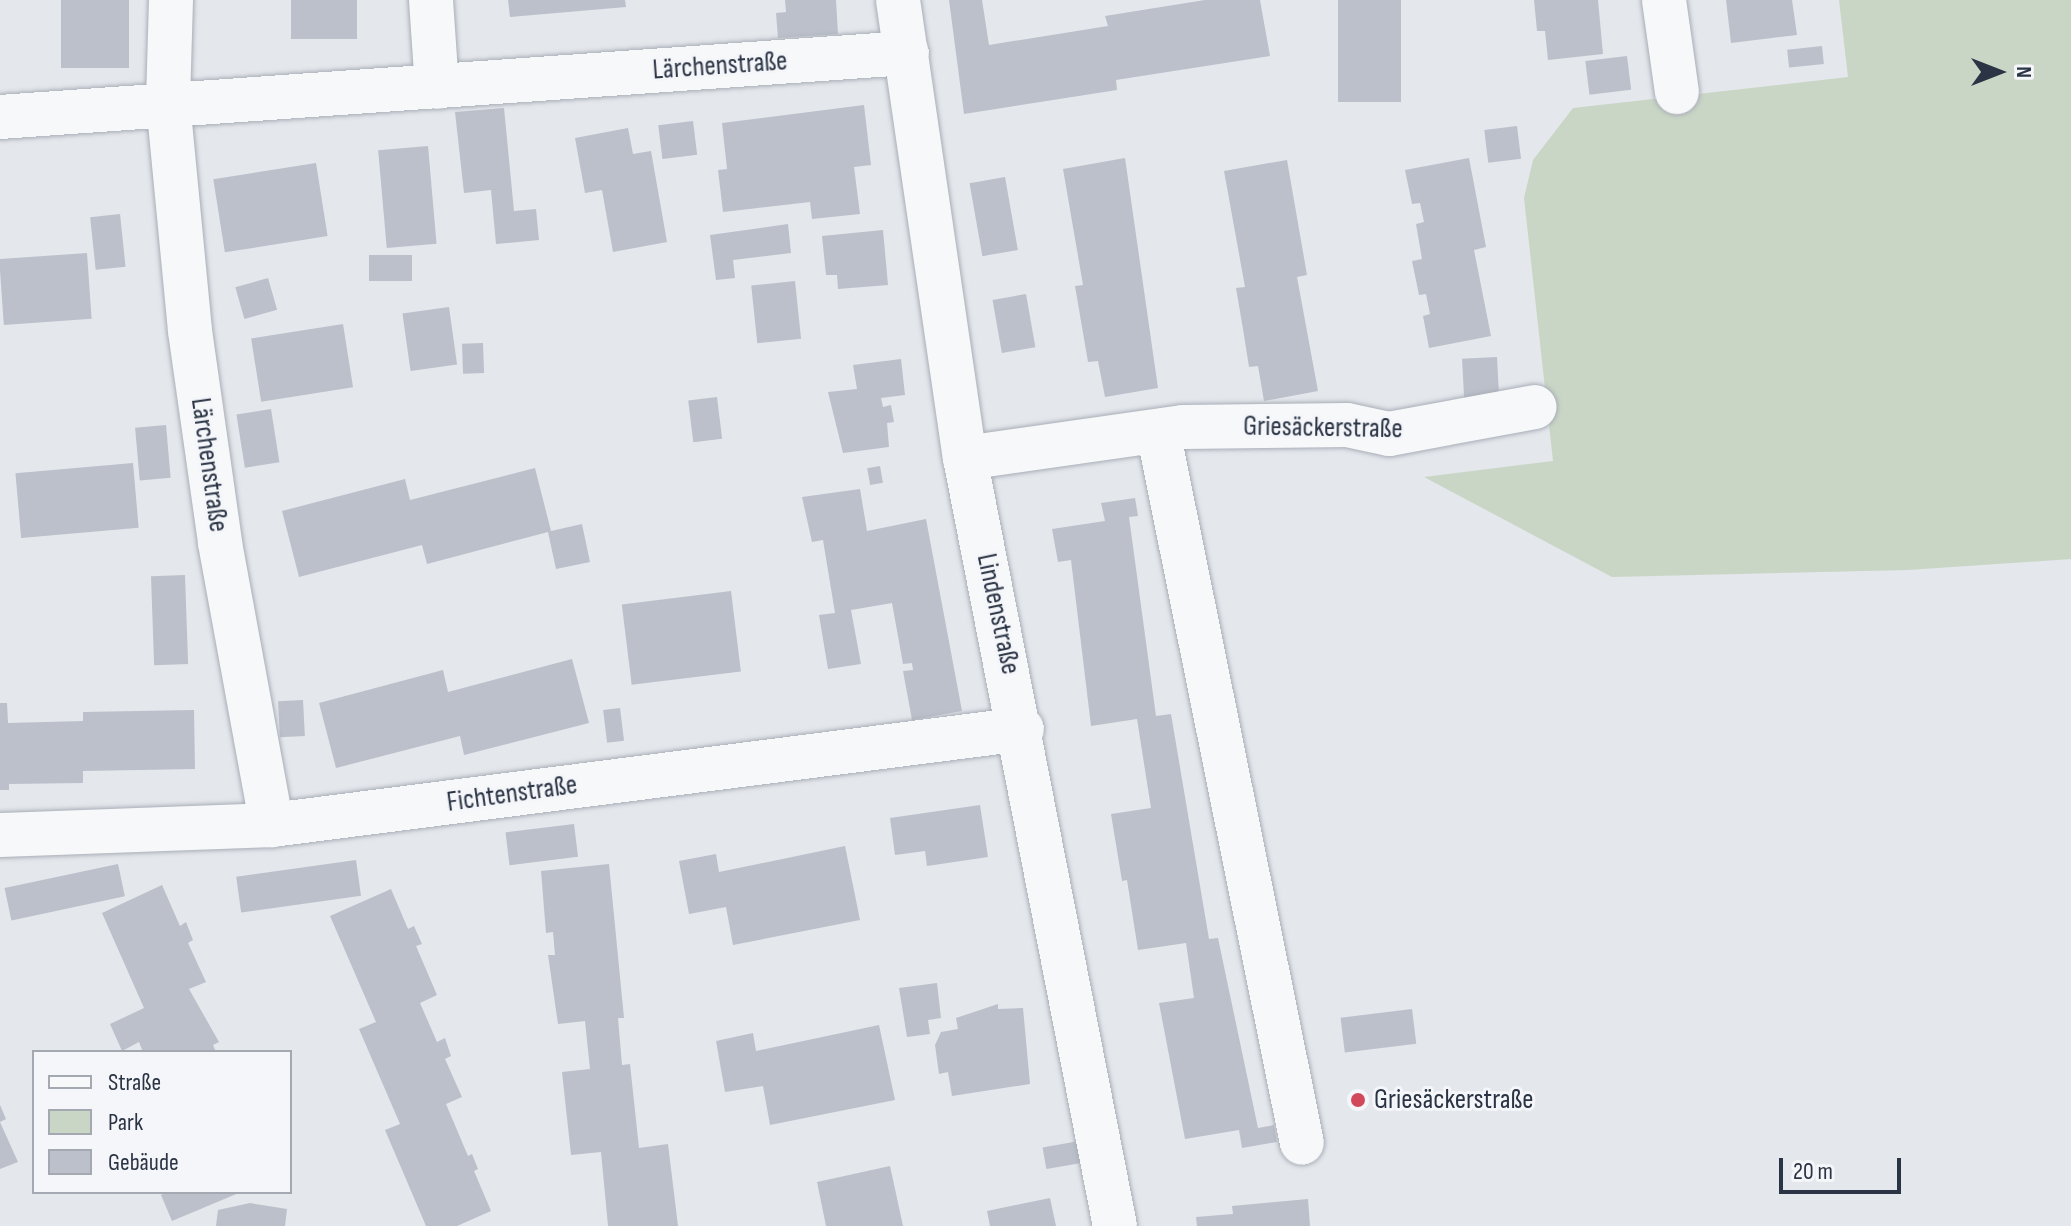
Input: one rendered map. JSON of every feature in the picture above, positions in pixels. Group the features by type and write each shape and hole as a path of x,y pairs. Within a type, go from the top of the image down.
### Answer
{"street":[{"name":"Lärchenstraße","path":"171,0 168,102 190,331 220,543 272,825"},
{"path":"431,0 437,87"},
{"name":"Lindenstraße","path":"898,0 965,458 1022,729 1115,1226"},
{"path":"1664,0 1677,92"},
{"name":"Lärchenstraße","path":"0,117 168,102 437,87 907,53"},
{"name":"Griesäckerstraße","path":"965,458 1158,431 1347,425 1389,434 1535,407"},
{"path":"1158,431 1302,1143"},
{"name":"Fichtenstraße","path":"0,835 272,825 1022,729"}],"green space":[{"path":"1839,0 2071,0 2071,559 1908,570 1612,577 1424,477 1553,461 1524,198 1533,160 1573,108 1848,77"}],"building":[{"path":"61,0 129,0 129,68 61,68"},
{"path":"291,0 357,0 357,39 291,39"},
{"path":"508,0 625,0 626,7 510,17"},
{"path":"785,0 836,0 838,34 778,38 776,13 786,12"},
{"path":"949,0 982,0 989,45 1108,26 1105,16 1205,0 1260,0 1270,56 1116,80 1117,90 964,114"},
{"path":"1338,0 1401,0 1401,102 1338,102"},
{"path":"1534,0 1598,0 1603,54 1548,60 1545,31 1537,31"},
{"path":"1726,0 1792,0 1797,35 1731,43"},
{"path":"1822,46 1824,64 1789,68 1787,50"},
{"path":"1627,56 1631,90 1589,95 1585,61"},
{"path":"864,105 871,165 854,167 860,214 812,219 810,202 723,212 718,170 727,169 722,123"},
{"path":"504,108 514,211 536,209 539,240 496,244 491,190 464,193 455,112"},
{"path":"693,121 697,155 662,159 658,125"},
{"path":"1517,126 1521,159 1488,163 1484,130"},
{"path":"628,128 633,154 651,151 667,242 613,252 602,190 585,193 575,138"},
{"path":"428,146 437,244 387,248 378,150"},
{"path":"1125,158 1158,388 1105,397 1098,361 1088,362 1075,286 1083,285 1063,169"},
{"path":"1469,158 1486,247 1474,250 1491,336 1429,348 1423,316 1430,314 1426,294 1419,295 1412,261 1422,259 1416,224 1424,222 1420,203 1412,204 1405,170"},
{"path":"1287,160 1307,275 1297,277 1318,391 1264,401 1258,366 1249,367 1236,288 1245,287 1224,171"},
{"path":"316,163 328,236 225,252 213,179"},
{"path":"1005,177 1018,250 982,256 970,183"},
{"path":"120,214 126,267 96,270 90,217"},
{"path":"788,224 791,253 733,260 735,278 716,280 710,235"},
{"path":"883,230 888,285 838,289 837,275 826,275 822,236"},
{"path":"87,253 92,319 4,325 0,259"},
{"path":"369,255 412,255 412,281 369,281"},
{"path":"268,278 277,310 244,319 235,287"},
{"path":"795,281 801,339 757,343 751,286"},
{"path":"1026,294 1035,347 1002,353 993,300"},
{"path":"449,307 457,364 411,371 402,314"},
{"path":"343,324 353,387 261,402 251,339"},
{"path":"483,343 484,373 463,374 462,344"},
{"path":"1497,357 1499,397 1464,399 1462,359"},
{"path":"901,359 905,395 881,398 883,407 891,405 894,422 887,423 889,447 843,453 828,392 857,389 853,365"},
{"path":"717,397 722,439 693,442 688,401"},
{"path":"271,409 279,462 245,468 236,414"},
{"path":"166,425 171,478 140,481 135,428"},
{"path":"133,463 139,528 21,538 15,473"},
{"path":"880,466 883,483 870,485 867,468"},
{"path":"535,468 551,531 582,524 590,562 556,569 548,532 427,564 422,545 299,577 282,511 405,479 410,500"},
{"path":"860,489 867,531 926,519 962,711 912,720 903,671 913,670 912,663 903,664 892,603 851,610 861,664 828,669 819,615 835,613 823,540 812,542 802,497"},
{"path":"1135,498 1138,516 1129,517 1156,716 1171,714 1209,939 1218,938 1258,1128 1274,1125 1277,1142 1242,1148 1239,1130 1185,1139 1159,1003 1194,998 1186,943 1138,950 1127,880 1122,881 1111,814 1151,808 1137,719 1091,726 1071,560 1058,562 1052,529 1105,521 1101,503"},
{"path":"185,575 188,664 154,665 151,576"},
{"path":"731,591 741,671 632,685 622,604"},
{"path":"572,659 589,723 464,755 460,736 336,768 319,703 443,670 448,692"},
{"path":"303,700 305,736 280,737 278,701"},
{"path":"0,703 7,703 8,723 83,721 83,712 194,710 195,769 83,771 83,783 9,784 9,790 0,790"},
{"path":"620,708 624,741 607,743 603,710"},
{"path":"980,805 988,857 927,866 925,851 895,855 890,818"},
{"path":"574,824 578,857 510,865 506,832"},
{"path":"845,846 860,920 733,945 726,907 689,914 679,861 716,854 719,872"},
{"path":"356,860 361,896 241,912 236,877"},
{"path":"118,864 125,896 11,920 5,888"},
{"path":"609,864 624,1018 618,1018 622,1065 630,1064 639,1148 668,1144 678,1226 608,1226 601,1152 571,1155 562,1072 590,1069 585,1021 558,1024 548,955 555,955 553,932 546,933 541,871"},
{"path":"162,885 180,926 186,922 193,940 188,943 206,982 189,989 219,1042 213,1045 215,1050 142,1050 139,1042 122,1050 110,1024 144,1008 102,913"},
{"path":"391,889 408,929 414,926 422,944 416,946 437,995 420,1003 437,1042 445,1038 451,1056 445,1059 462,1097 446,1104 468,1156 472,1154 478,1169 474,1171 491,1211 457,1226 426,1226 385,1130 400,1124 359,1029 376,1022 330,916"},
{"path":"937,983 941,1018 928,1020 930,1034 907,1037 899,988"},
{"path":"998,1004 998,1009 1023,1008 1030,1084 952,1096 948,1072 939,1074 935,1045 941,1032 958,1029 956,1018"},
{"path":"1412,1009 1416,1044 1345,1053 1341,1018"},
{"path":"879,1025 895,1100 770,1125 763,1086 725,1092 716,1041 753,1033 756,1051"},
{"path":"0,1105 6,1119 0,1122"},
{"path":"0,1122 18,1162 0,1169"},
{"path":"1079,1141 1083,1163 1046,1169 1043,1147"},
{"path":"890,1166 903,1226 826,1226 817,1182"},
{"path":"163,1194 236,1194 172,1221"},
{"path":"1050,1198 1056,1226 990,1226 987,1211"},
{"path":"1308,1199 1310,1226 1197,1226 1196,1217 1233,1214 1232,1206"},
{"path":"250,1203 287,1209 285,1226 216,1226 218,1210"}],"place":[{"name":"Griesäckerstraße","path":"1358,1100"}]}
